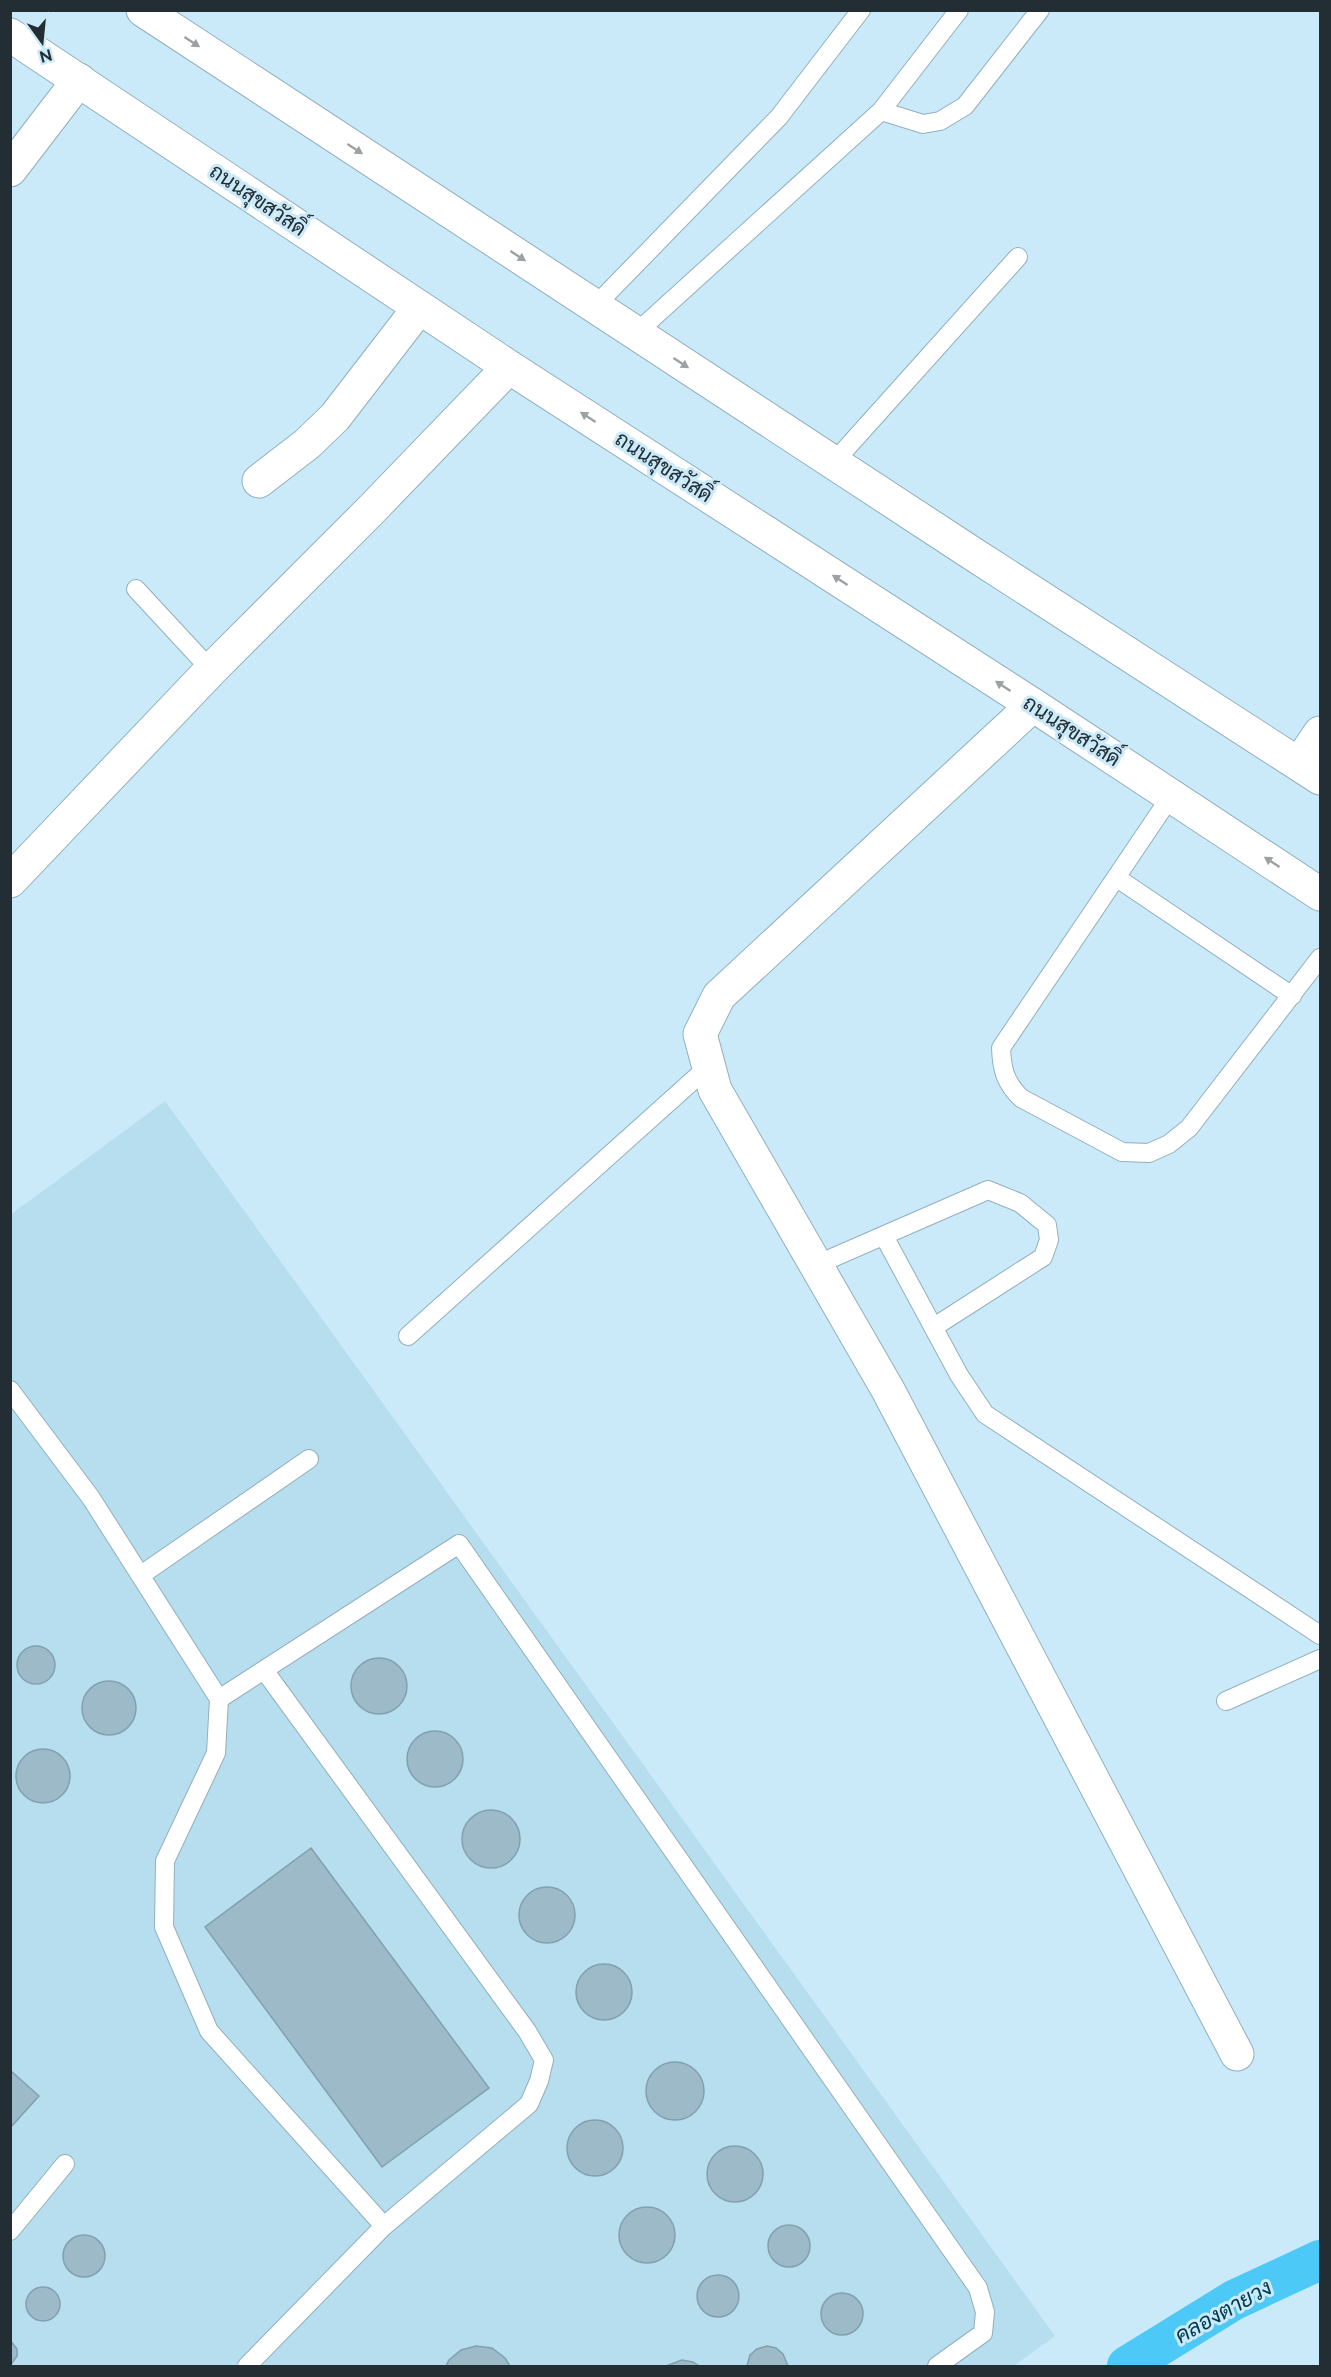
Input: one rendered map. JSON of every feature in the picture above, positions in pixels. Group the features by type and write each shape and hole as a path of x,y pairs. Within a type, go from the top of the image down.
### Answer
{"main road":[{"path":"143,10 1310,771 1320,734"},
{"name":"ถนนสุขสวัสดิ์","path":"10,35 419,308 1033,705 1320,894"},
{"path":"10,170 79,80"},
{"path":"260,481 307,444 335,417 419,308"},
{"path":"10,881 211,670 371,510 509,367"},
{"path":"1033,705 719,996 700,1034 715,1090 888,1390 1237,2054"}],"lane":[{"path":"595,306 779,117 861,10"},
{"path":"636,333 881,111 959,10"},
{"path":"881,111 923,124 940,121 965,106 1040,10"},
{"path":"834,462 1018,257"},
{"path":"136,589 211,670"},
{"path":"1171,796 1001,1048 1002,1070 1009,1086 1021,1098 1122,1152 1149,1153 1170,1144 1189,1128 1320,958"},
{"path":"1117,878 1292,996"},
{"path":"408,1336 709,1066"},
{"path":"816,1265 988,1190 1020,1203 1047,1225 1049,1240 1043,1257 934,1327"},
{"path":"884,1236 959,1375 985,1414 1320,1635"},
{"path":"10,1390 91,1498 219,1699 216,1753 165,1861 164,1927 209,2031 384,2226"},
{"path":"141,1575 309,1459"},
{"path":"219,1699 459,1544 978,2288 985,2312 983,2332 938,2367"},
{"path":"1226,1701 1320,1659"},
{"path":"247,2367 384,2226 529,2104 539,2081 544,2060 527,2031 264,1670"},
{"path":"10,2231 65,2164"}],"shaded area":[{"path":"165,1101 1055,2336 1014,2366 11,2366 10,1215"}],"building":[{"path":"36,1646 49,1652 55,1665 49,1678 36,1684 23,1678 17,1665 23,1652"},
{"path":"373,1658 385,1658 395,1662 403,1670 407,1686 403,1702 395,1710 385,1714 373,1714 363,1710 355,1702 351,1692 351,1680 355,1670 363,1662"},
{"path":"104,1681 114,1681 124,1685 132,1693 136,1708 132,1723 124,1731 114,1735 104,1735 94,1731 86,1723 82,1713 82,1703 86,1693 94,1685"},
{"path":"429,1731 441,1731 451,1735 459,1743 463,1759 459,1775 451,1783 441,1787 429,1787 419,1783 411,1775 407,1765 407,1753 411,1743 419,1735"},
{"path":"38,1749 48,1749 58,1753 66,1761 70,1776 66,1791 58,1799 48,1803 38,1803 28,1799 20,1791 16,1781 16,1771 20,1761 28,1753"},
{"path":"491,1810 507,1815 515,1823 520,1839 515,1855 507,1863 491,1868 475,1863 467,1855 462,1839 467,1823 475,1815"},
{"path":"311,1848 489,2088 382,2167 205,1927"},
{"path":"541,1887 553,1887 563,1891 571,1899 575,1915 571,1931 563,1939 553,1943 541,1943 531,1939 523,1931 519,1921 519,1909 523,1899 531,1891"},
{"path":"598,1964 610,1964 620,1968 628,1976 632,1992 628,2008 620,2016 610,2020 598,2020 588,2016 580,2008 576,1998 576,1986 580,1976 588,1968"},
{"path":"675,2062 691,2067 699,2075 704,2091 699,2107 691,2115 675,2120 659,2115 651,2107 646,2091 651,2075 659,2067"},
{"path":"10,2070 39,2096 10,2128"},
{"path":"589,2120 601,2120 611,2124 619,2132 623,2148 619,2164 611,2172 601,2176 589,2176 579,2172 571,2164 567,2154 567,2142 571,2132 579,2124"},
{"path":"729,2146 741,2146 751,2150 759,2158 763,2174 759,2190 751,2198 741,2202 729,2202 719,2198 711,2190 707,2180 707,2168 711,2158 719,2150"},
{"path":"641,2207 653,2207 663,2211 671,2219 675,2235 671,2251 663,2259 653,2263 641,2263 631,2259 623,2251 619,2241 619,2229 623,2219 631,2211"},
{"path":"789,2225 804,2231 810,2246 804,2261 789,2267 774,2261 768,2246 774,2231"},
{"path":"84,2235 92,2236 99,2241 104,2248 104,2264 99,2271 92,2276 84,2277 76,2276 69,2271 64,2264 63,2256 64,2248 69,2241 76,2236"},
{"path":"718,2275 733,2281 739,2296 733,2311 718,2317 703,2311 697,2296 703,2281"},
{"path":"43,2287 55,2292 60,2304 55,2316 43,2321 31,2316 26,2304 31,2292"},
{"path":"842,2293 857,2299 863,2314 857,2329 842,2335 827,2329 821,2314 827,2299"},
{"path":"10,2340 17,2349 17,2356 10,2366"},
{"path":"476,2346 492,2348 505,2358 510,2366 446,2366 449,2360 461,2350"},
{"path":"767,2346 776,2348 783,2354 788,2366 747,2366 750,2355 757,2349"},
{"path":"682,2360 693,2362 699,2366 666,2366"}],"waterway":[{"name":"คลองตายวง","path":"1127,2366 1234,2300 1320,2260"}]}
